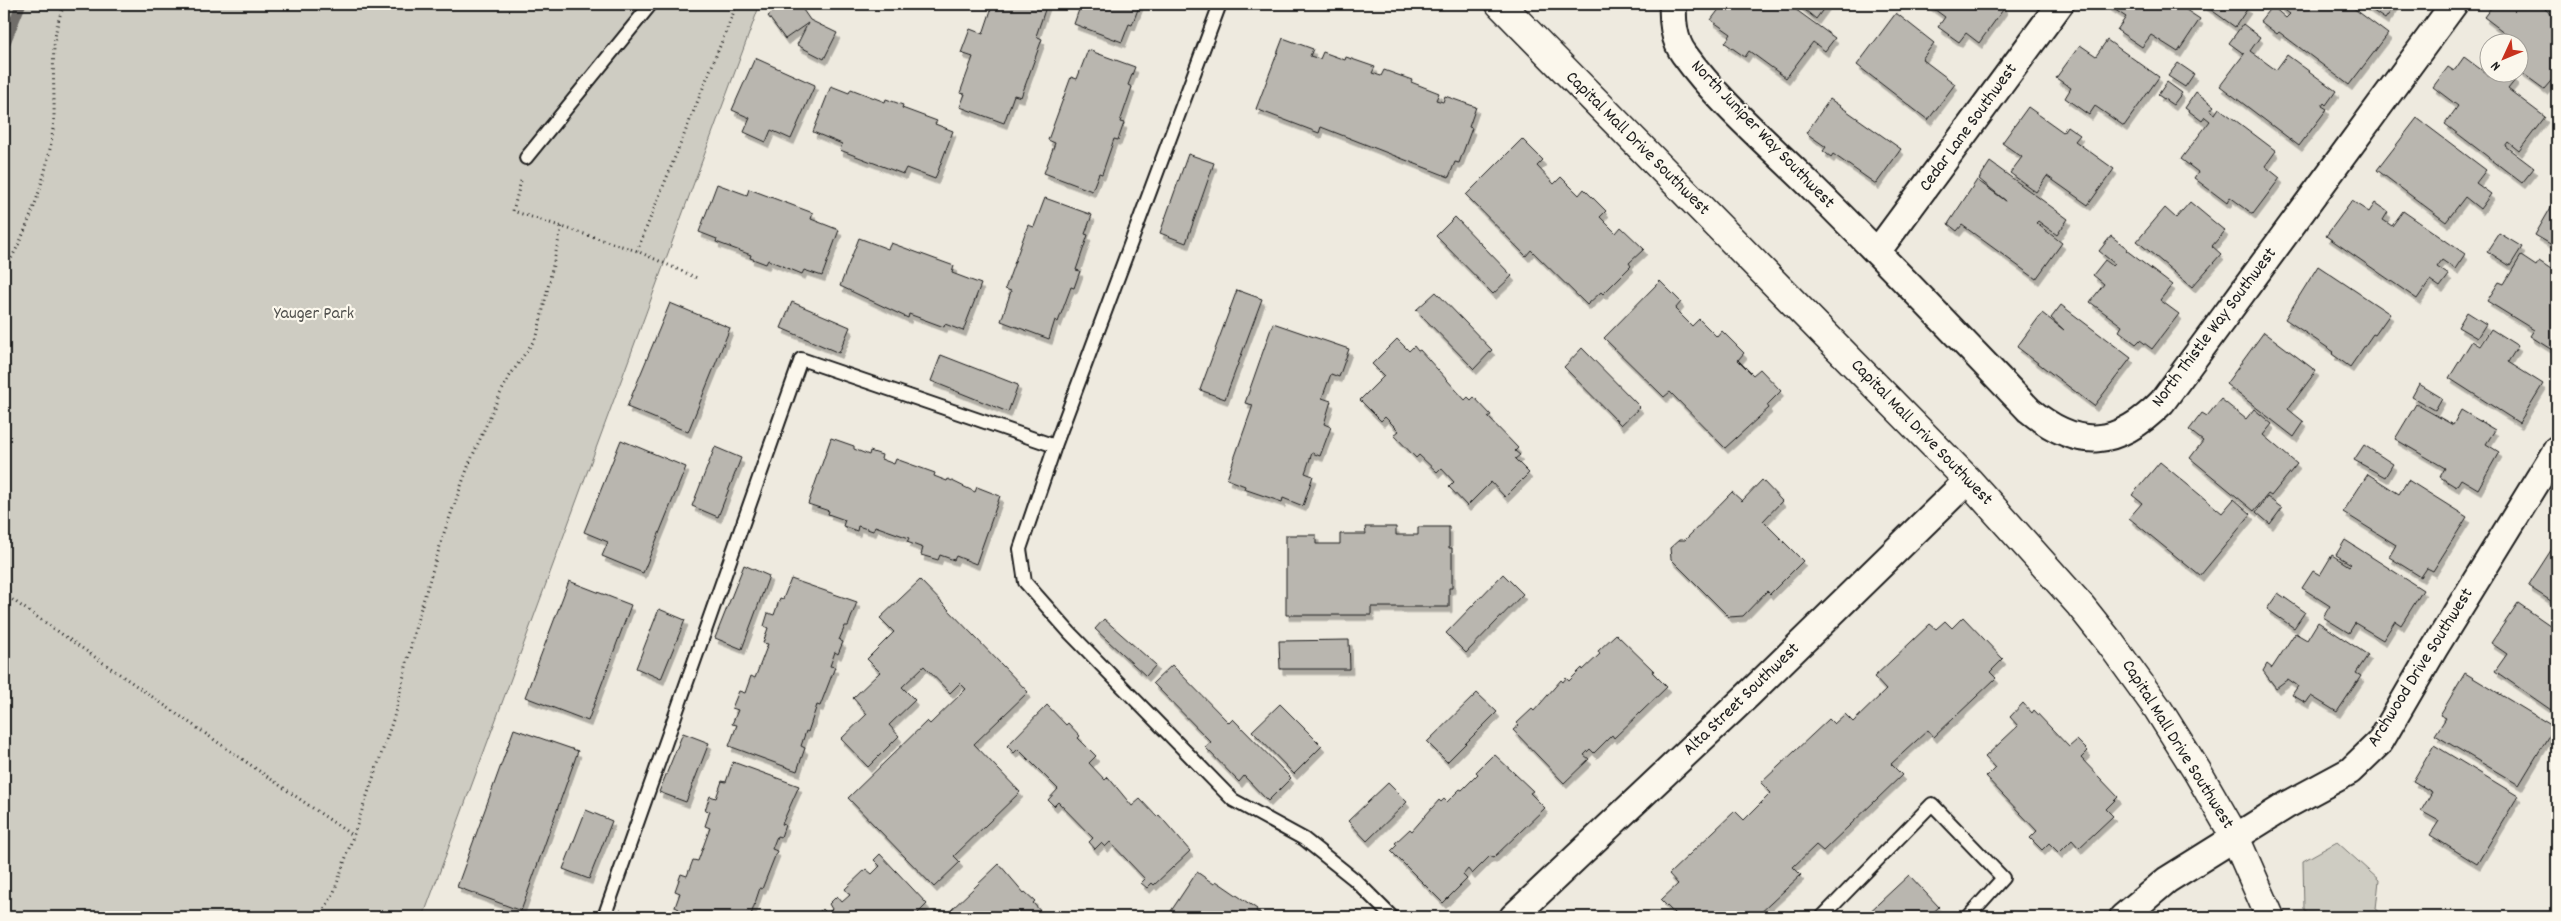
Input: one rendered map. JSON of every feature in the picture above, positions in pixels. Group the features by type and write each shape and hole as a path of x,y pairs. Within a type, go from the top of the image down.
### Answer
{"street":[{"name":"Capital Mall Drive Southwest","path":"1500,4 1968,480 2080,605 2111,644 2172,732 2235,837 2270,917"},
{"name":"North Juniper Way Southwest","path":"1673,4 1672,16 1675,35 1683,53 1711,86 1878,252"},
{"name":"Cedar Lane Southwest","path":"1878,252 2060,4"},
{"name":"North Thistle Way Southwest","path":"1878,252 2029,410 2049,426 2068,435 2088,439 2108,438 2127,431 2144,420 2162,402 2454,4"},
{"name":"Archwood Drive Southwest","path":"2123,917 2167,880 2235,837 2350,771 2380,742 2434,649 2557,449"},
{"name":"Alta Street Southwest","path":"1513,917 1748,695 1968,480"}],"lane":[{"path":"526,158 651,4"},
{"path":"1220,4 1055,446 1020,549 1025,582 1070,633 1233,800 1304,839 1354,879 1392,917"},
{"path":"604,917 801,359 1055,446"},
{"path":"1822,917 1932,804 2003,878 1968,917"}],"path":[{"path":"4,271 27,221 49,159 54,117 53,58 61,11 65,4"},
{"path":"637,251 737,4"},
{"path":"526,158 513,211 562,225 637,251 698,278"},
{"path":"319,917 333,895 394,717 417,621 444,533 469,464 509,377 537,336 562,225"},
{"path":"4,594 353,836"}],"green space":[{"name":"Yauger Park","path":"4,4 760,4 423,917 4,917"},
{"path":"2337,842 2379,880 2376,909 2387,917 2312,917 2304,910 2303,861"}],"building":[{"path":"784,4 799,4 810,20 837,33 824,59 797,45 808,23 785,39 768,16"},
{"path":"993,4 1047,4 1036,36 1042,39 1021,97 1014,95 1004,123 960,107 965,94 960,93 973,57 961,53 970,29 983,34"},
{"path":"1081,4 1140,4 1132,25 1129,24 1122,42 1074,24"},
{"path":"1723,4 1788,4 1835,38 1825,51 1813,42 1786,78 1749,51 1745,57 1725,43 1731,34 1711,20"},
{"path":"1800,4 1827,4 1816,19"},
{"path":"1927,4 2001,4 2005,7 1979,43 1966,33 1959,42 1938,27 1945,17"},
{"path":"2106,4 2177,4 2200,19 2178,52 2151,35 2142,47 2117,30 2126,17"},
{"path":"2203,4 2242,4 2248,8 2235,27"},
{"path":"2281,4 2348,4 2388,34 2349,85 2279,32 2277,34 2260,21 2272,6 2286,18 2290,14 2279,6"},
{"path":"2363,4 2396,4 2385,19"},
{"path":"2494,4 2549,4 2545,9 2557,19 2557,74 2544,89 2528,77 2528,32 2504,32 2484,17"},
{"path":"1896,13 1934,43 1922,59 1955,84 1928,120 1857,65"},
{"path":"2243,24 2260,37 2250,51 2276,70 2287,55 2336,91 2326,105 2324,103 2322,106 2327,109 2299,146 2220,86 2244,54 2229,43"},
{"path":"1283,38 1313,49 1310,56 1320,59 1323,52 1345,60 1346,57 1375,67 1372,73 1381,76 1384,70 1412,80 1411,82 1439,93 1436,100 1443,102 1445,96 1476,107 1469,127 1472,128 1459,163 1455,162 1449,177 1321,127 1319,133 1256,109"},
{"path":"2107,40 2159,77 2124,126 2095,106 2089,115 2065,98 2071,88 2056,78 2080,45 2096,56"},
{"path":"1088,50 1135,67 1128,85 1132,87 1120,122 1124,123 1118,140 1114,139 1102,174 1099,173 1092,191 1044,173 1055,143 1048,140 1071,77 1077,79"},
{"path":"2464,57 2478,67 2478,82 2514,82 2508,89 2545,117 2519,151 2508,142 2505,146 2534,168 2522,183 2445,124 2458,106 2433,87 2448,67 2454,71"},
{"path":"755,58 815,85 791,139 771,130 766,142 744,132 750,118 732,110"},
{"path":"2178,63 2194,74 2185,87 2168,76"},
{"path":"2167,82 2182,93 2173,105 2158,95"},
{"path":"831,86 849,93 851,89 885,102 886,99 903,105 902,108 937,121 935,124 953,131 935,179 906,168 903,174 840,150 842,144 813,132"},
{"path":"2196,92 2214,106 2210,111 2215,114 2219,108 2276,151 2265,166 2280,178 2253,214 2230,197 2227,203 2194,178 2198,172 2181,159 2210,121 2205,117 2202,121 2185,108"},
{"path":"1830,99 1901,149 1876,184 1833,154 1831,157 1823,151 1826,147 1806,133"},
{"path":"2028,107 2063,132 2067,126 2080,135 2075,141 2114,169 2088,205 2047,176 2036,192 2010,173 2022,157 2002,143"},
{"path":"2417,118 2486,170 2476,183 2491,194 2480,209 2465,197 2446,222 2377,170"},
{"path":"1522,139 1543,160 1537,166 1554,184 1561,177 1579,195 1584,189 1606,211 1600,217 1616,233 1621,227 1644,249 1629,263 1631,266 1603,294 1601,292 1587,305 1531,250 1526,256 1466,195"},
{"path":"1188,154 1214,163 1186,243 1160,233"},
{"path":"1990,162 2068,219 2057,235 2038,221 2036,223 2062,243 2036,279 1962,225 1957,231 1948,224 1977,180 2006,201 1979,179"},
{"path":"717,184 747,195 749,189 813,213 811,219 839,230 822,276 804,270 802,274 768,260 766,264 750,258 751,255 716,242 717,239 699,232"},
{"path":"2557,197 2557,248 2535,235"},
{"path":"1045,198 1092,215 1085,234 1088,235 1076,270 1080,271 1074,288 1071,287 1058,322 1055,320 1049,339 1001,321 1011,291 1005,289 1028,225 1034,227"},
{"path":"2352,201 2369,212 2375,203 2388,212 2383,220 2392,226 2403,211 2465,254 2455,269 2442,260 2437,267 2449,275 2440,287 2430,280 2417,299 2326,236"},
{"path":"2190,202 2225,231 2212,246 2221,254 2192,287 2137,241 2165,208 2176,218"},
{"path":"1455,217 1512,276 1493,294 1436,236"},
{"path":"2499,233 2522,247 2510,266 2487,251"},
{"path":"2111,236 2128,249 2126,250 2172,285 2160,300 2179,314 2152,349 2140,340 2136,344 2119,331 2122,326 2090,302 2104,284 2093,275 2105,260 2113,266 2115,264 2099,251"},
{"path":"859,238 888,249 891,243 954,266 952,273 981,284 963,331 945,324 944,327 909,314 908,318 840,286"},
{"path":"2521,256 2536,266 2539,261 2557,273 2557,346 2555,344 2552,350 2530,336 2534,330 2487,301 2499,282 2504,284"},
{"path":"2318,266 2390,314 2375,335 2373,334 2350,367 2332,354 2334,352 2285,319"},
{"path":"1660,281 1681,302 1675,309 1692,326 1699,319 1717,337 1722,331 1744,353 1738,360 1753,375 1760,369 1781,391 1767,405 1769,408 1725,448 1670,392 1664,397 1604,338"},
{"path":"1237,290 1262,299 1225,399 1200,390"},
{"path":"1436,292 1492,350 1474,369 1416,310"},
{"path":"792,302 850,327 839,353 781,328"},
{"path":"670,303 730,328 688,432 627,407"},
{"path":"2061,305 2131,358 2094,406 2017,347 2042,313 2064,330 2051,318"},
{"path":"2467,312 2486,324 2477,338 2458,327"},
{"path":"1273,323 1349,349 1339,377 1331,374 1322,398 1331,401 1324,424 1331,427 1320,456 1312,453 1305,473 1313,476 1303,506 1283,498 1282,502 1244,489 1245,486 1227,479 1253,405 1245,403"},
{"path":"2491,329 2518,346 2508,362 2543,384 2519,423 2449,378 2472,341 2480,346"},
{"path":"2264,332 2316,371 2288,409 2304,422 2294,437 2226,384"},
{"path":"1397,339 1409,351 1414,346 1418,351 1420,350 1465,400 1468,397 1471,400 1474,397 1491,415 1488,417 1518,448 1515,451 1520,455 1515,459 1529,473 1505,497 1491,482 1467,506 1449,487 1454,482 1441,468 1437,472 1419,455 1416,458 1394,435 1399,431 1385,417 1381,421 1360,400 1384,376 1372,364"},
{"path":"1582,348 1640,407 1621,425 1564,367"},
{"path":"941,355 1018,385 1008,412 931,381"},
{"path":"2419,384 2442,398 2435,410 2412,397"},
{"path":"2221,399 2246,419 2254,409 2272,424 2263,435 2297,464 2271,496 2268,494 2254,511 2190,458 2203,441 2189,430 2202,413 2207,416"},
{"path":"2416,404 2453,425 2461,410 2495,430 2486,444 2499,452 2478,489 2461,479 2456,487 2440,477 2445,468 2395,439"},
{"path":"831,438 854,446 854,449 869,455 870,451 882,455 881,459 894,464 896,459 935,473 934,476 947,481 948,479 975,492 977,487 1000,496 976,564 956,556 954,560 940,555 938,560 921,555 923,548 907,542 909,538 875,526 873,531 858,526 857,531 843,526 845,520 828,514 829,511 808,504"},
{"path":"621,440 686,467 643,573 602,556 608,542 584,532"},
{"path":"2364,445 2393,464 2385,477 2354,460"},
{"path":"715,447 741,458 718,517 692,506"},
{"path":"2160,462 2222,513 2234,499 2251,514 2200,576 2129,518 2142,503 2132,495"},
{"path":"2368,474 2399,494 2408,480 2467,517 2433,571 2427,568 2421,577 2389,557 2396,545 2343,512"},
{"path":"1762,480 1782,501 1763,521 1803,561 1770,594 1767,591 1743,616 1729,617 1671,559 1670,548 1679,540 1685,540 1732,492 1742,501"},
{"path":"2267,497 2282,508 2270,524 2256,512"},
{"path":"1365,527 1396,527 1396,535 1418,535 1418,527 1449,527 1449,548 1452,548 1452,588 1449,588 1449,607 1371,607 1371,615 1286,615 1286,535 1316,535 1316,544 1340,544 1340,534 1366,534"},
{"path":"2345,540 2423,590 2401,625 2395,621 2383,640 2355,623 2349,633 2323,617 2330,606 2302,588 2313,571 2320,575 2332,555 2349,566 2351,564 2336,555"},
{"path":"2557,541 2557,605 2528,586"},
{"path":"744,565 769,576 742,649 715,638"},
{"path":"1503,574 1523,594 1466,653 1446,633"},
{"path":"791,579 857,602 848,626 845,626 839,640 843,642 838,654 835,652 830,666 835,667 820,706 817,705 808,732 806,731 801,746 805,748 797,771 729,746 737,725 732,724 738,710 732,708 739,691 745,693 751,676 755,678 768,644 763,643 768,628 764,626 768,613 774,615 780,598 783,599"},
{"path":"920,580 1028,692 974,744 1020,792 954,856 960,862 934,887 848,798 927,721 930,724 966,689 960,683 950,693 924,666 902,687 915,700 889,725 899,736 868,767 841,739 867,714 853,698 880,672 867,659 894,632 880,618"},
{"path":"569,581 631,605 588,721 525,697"},
{"path":"2278,593 2305,612 2294,628 2267,609"},
{"path":"2518,603 2557,630 2557,701 2551,710 2495,671 2507,654 2491,643"},
{"path":"659,609 685,620 661,679 636,668"},
{"path":"1963,617 2003,659 1990,672 1996,678 1934,737 1928,730 1891,764 1902,775 1823,851 1816,845 1793,867 1801,875 1756,917 1678,917 1661,900 1678,884 1669,874 1735,811 1744,820 1771,793 1761,783 1829,719 1834,724 1845,714 1853,722 1886,690 1874,677 1930,624 1936,629 1945,621 1952,628"},
{"path":"1104,619 1156,665 1146,676 1095,629"},
{"path":"2318,622 2368,655 2356,673 2361,676 2337,712 2311,696 2306,703 2292,695 2298,686 2288,679 2276,688 2263,671 2267,664 2272,668 2295,633 2307,640"},
{"path":"1616,634 1654,671 1652,672 1667,687 1614,738 1612,735 1594,753 1590,749 1584,755 1589,759 1564,783 1513,730 1519,725 1517,723 1532,709 1534,711 1561,680 1563,682 1566,678 1569,681 1582,668 1583,670 1600,654 1598,651"},
{"path":"1349,640 1350,669 1280,669 1279,641"},
{"path":"1172,665 1229,723 1233,719 1291,778 1268,801 1244,776 1239,782 1205,747 1211,742 1153,683"},
{"path":"2465,673 2554,727 2519,785 2435,735 2446,718 2440,715"},
{"path":"1477,693 1497,712 1447,762 1427,742"},
{"path":"2023,703 2032,713 2034,710 2069,747 2077,740 2088,751 2081,758 2118,797 2106,809 2113,816 2079,848 2072,840 2059,853 2049,843 2042,850 2030,838 2037,831 1986,777 1995,768 1985,757 2018,726 2010,717"},
{"path":"1280,704 1322,746 1294,774 1252,731"},
{"path":"1047,705 1066,725 1068,723 1080,736 1078,738 1096,756 1089,763 1105,780 1108,777 1132,806 1140,799 1157,817 1159,815 1190,851 1154,885 1152,883 1147,888 1141,883 1145,879 1110,842 1105,847 1101,843 1095,849 1089,842 1093,838 1058,802 1054,806 1048,800 1058,789 1018,749 1014,753 1007,746"},
{"path":"514,729 578,751 521,911 457,887"},
{"path":"683,733 709,743 686,802 659,792"},
{"path":"2434,745 2518,796 2477,864 2430,835 2439,821 2421,811 2432,792 2413,781"},
{"path":"1494,754 1533,791 1530,793 1545,808 1493,858 1490,856 1472,874 1468,869 1463,875 1467,879 1443,903 1391,851 1397,845 1395,843 1410,829 1412,831 1439,800 1441,802 1444,799 1447,802 1460,789 1462,790"},
{"path":"733,762 799,786 782,824 785,825 781,837 777,836 772,849 777,851 762,889 760,888 751,915 676,917 679,909 675,907 680,893 675,891 681,874 687,876 693,860 698,861 710,828 705,826 710,811 705,810 710,796 716,798 722,781 726,782"},
{"path":"1388,783 1407,802 1367,841 1348,821"},
{"path":"586,810 612,821 589,879 563,869"},
{"path":"880,854 927,904 914,917 814,917 822,909 827,914 832,909 829,904 837,896 842,902 850,895 845,889 866,869 872,874 880,866 874,860"},
{"path":"999,864 1024,893 1035,901 1033,903 1044,915 1046,913 1050,917 956,917 950,911"},
{"path":"1197,872 1214,884 1216,881 1257,909 1256,911 1265,917 1167,917"},
{"path":"1909,875 1939,907 1928,917 1864,917"},
{"path":"620,910 638,917 617,917"},
{"path":"550,911 566,917 547,917"}],"waterway":[{"path":"4,46 21,4"}]}
